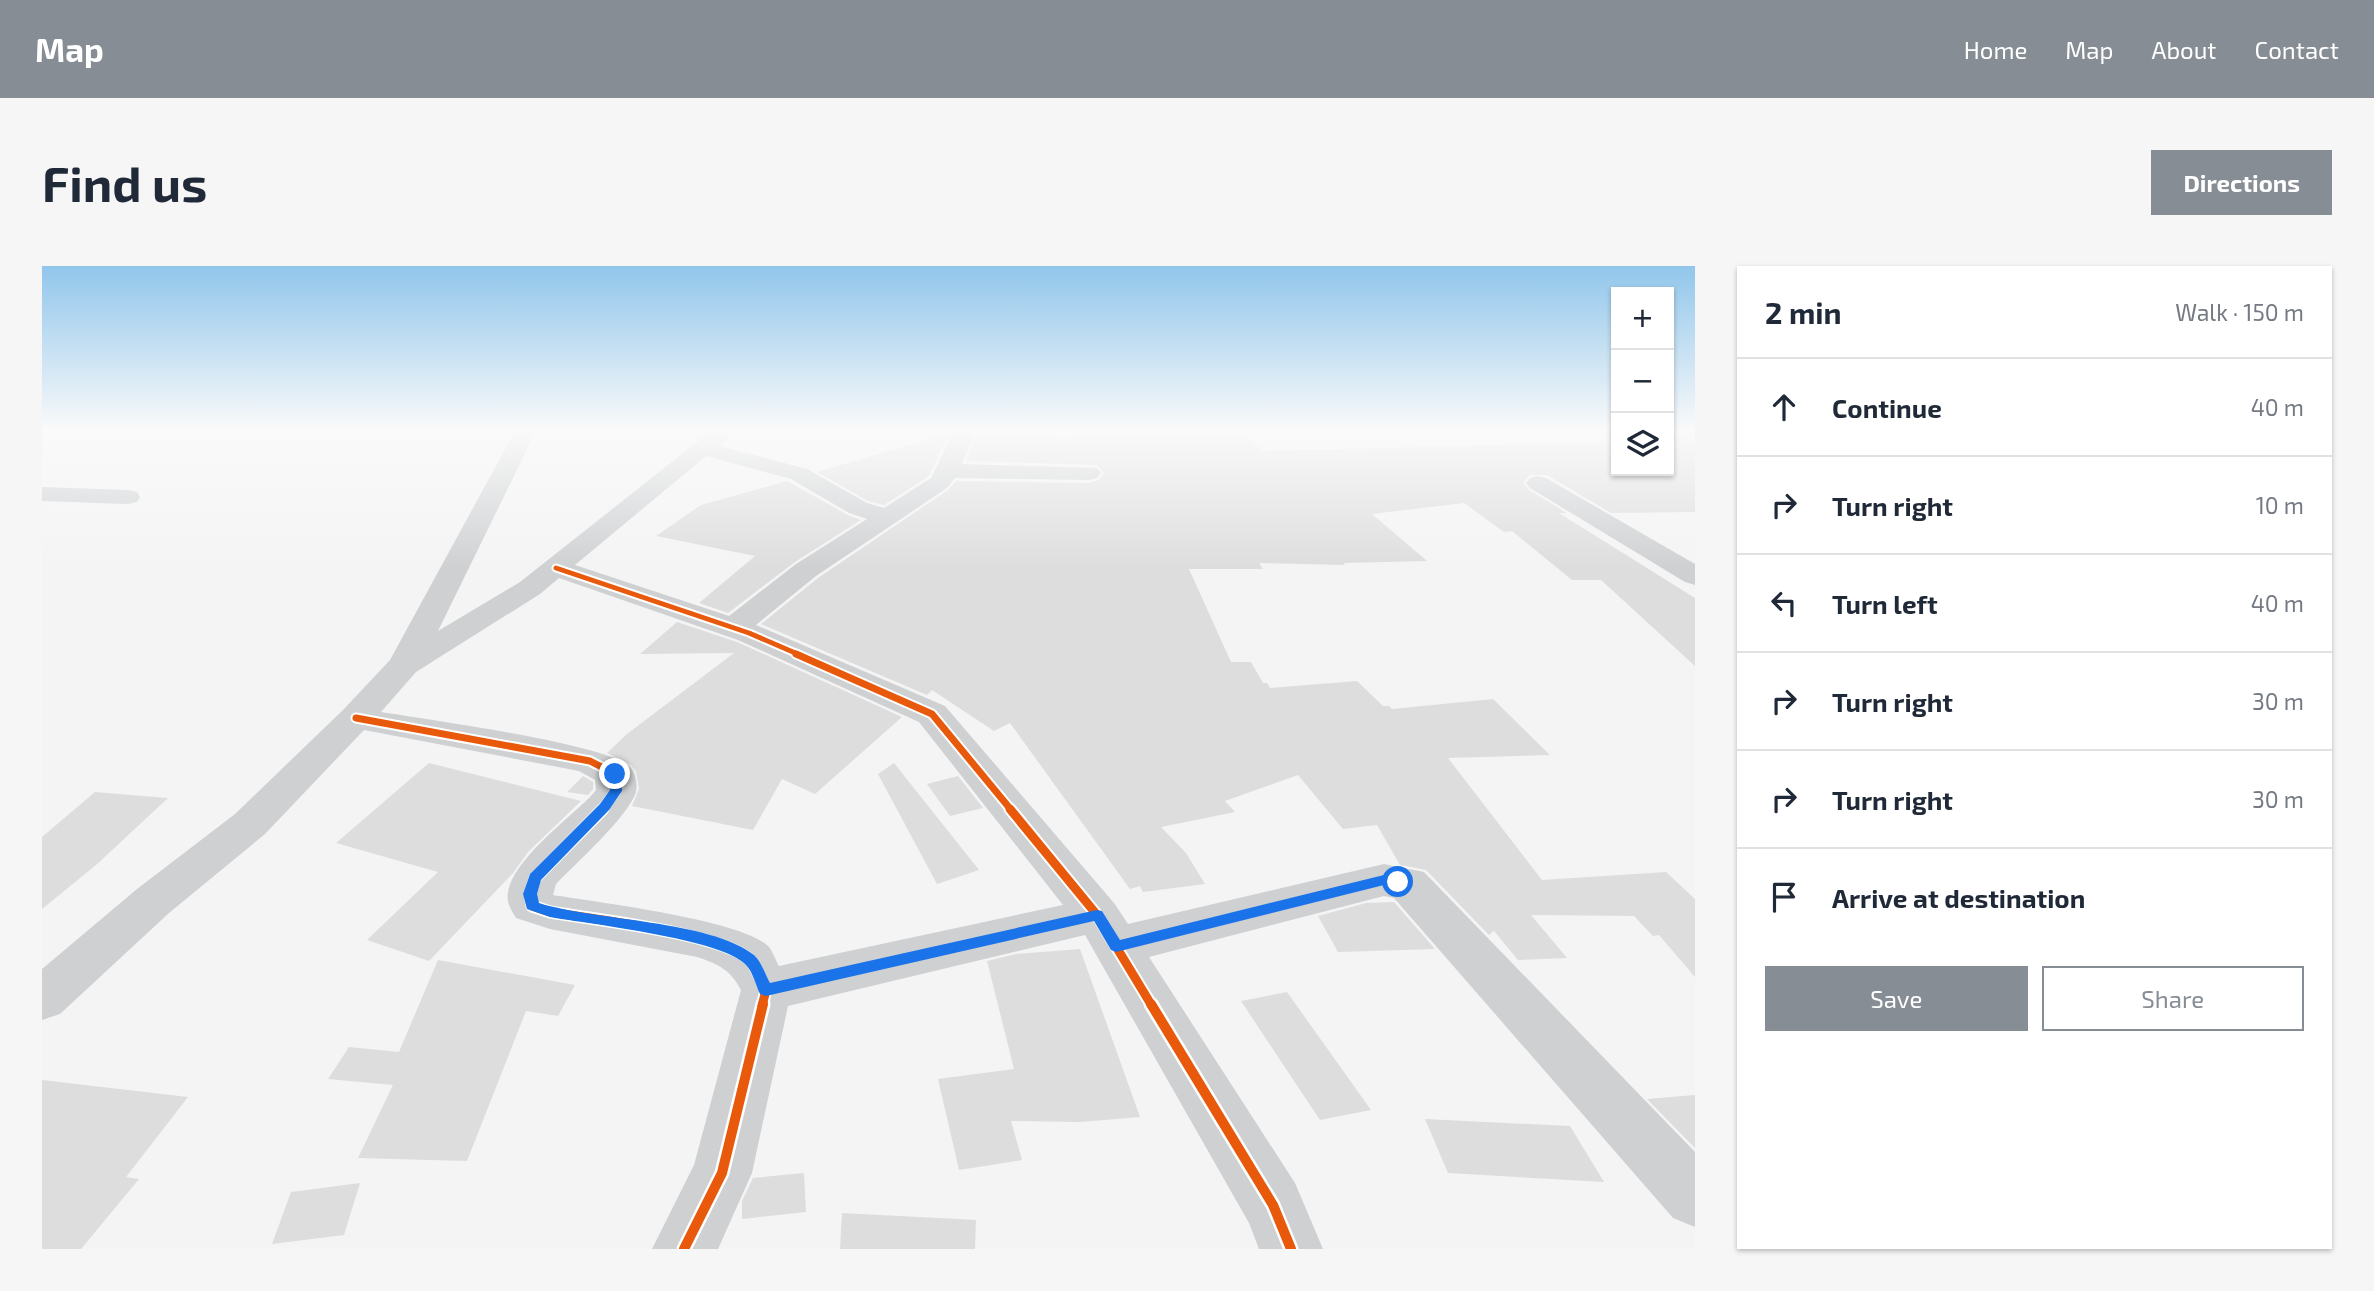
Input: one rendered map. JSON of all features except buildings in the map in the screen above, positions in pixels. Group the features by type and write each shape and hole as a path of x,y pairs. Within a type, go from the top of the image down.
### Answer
{"street":[{"path":"42,999 153,901 250,824 356,718 404,665 502,477"},
{"path":"404,665 477,623 556,568 577,547 666,477"},
{"path":"804,477 858,508 885,516"},
{"path":"733,628 806,570 939,483 944,477"},
{"path":"1538,483 1695,576"},
{"path":"42,494 128,497"},
{"path":"556,568 733,628 932,714 1107,931 1273,1205 1291,1249"},
{"path":"356,718 590,761 615,774 616,791 605,807 535,878 530,894 532,906 550,912 701,939 751,961 766,990 722,1173 684,1249"},
{"path":"766,990 1384,880 1408,884 1695,1196"}],"cycle path":[{"path":"556,568 749,633 932,714 1097,915 1273,1205 1291,1249"},
{"path":"356,718 590,761 615,774 616,791 605,807 535,878 530,894 532,906 550,912 701,939 736,951 751,961 766,990 722,1173 684,1249"}],"route":[{"path":"615,774 616,791 605,807 535,878 530,894 532,906 550,912 701,939 736,951 751,961 766,990 1097,915 1116,946 1384,880 1398,882"}]}
